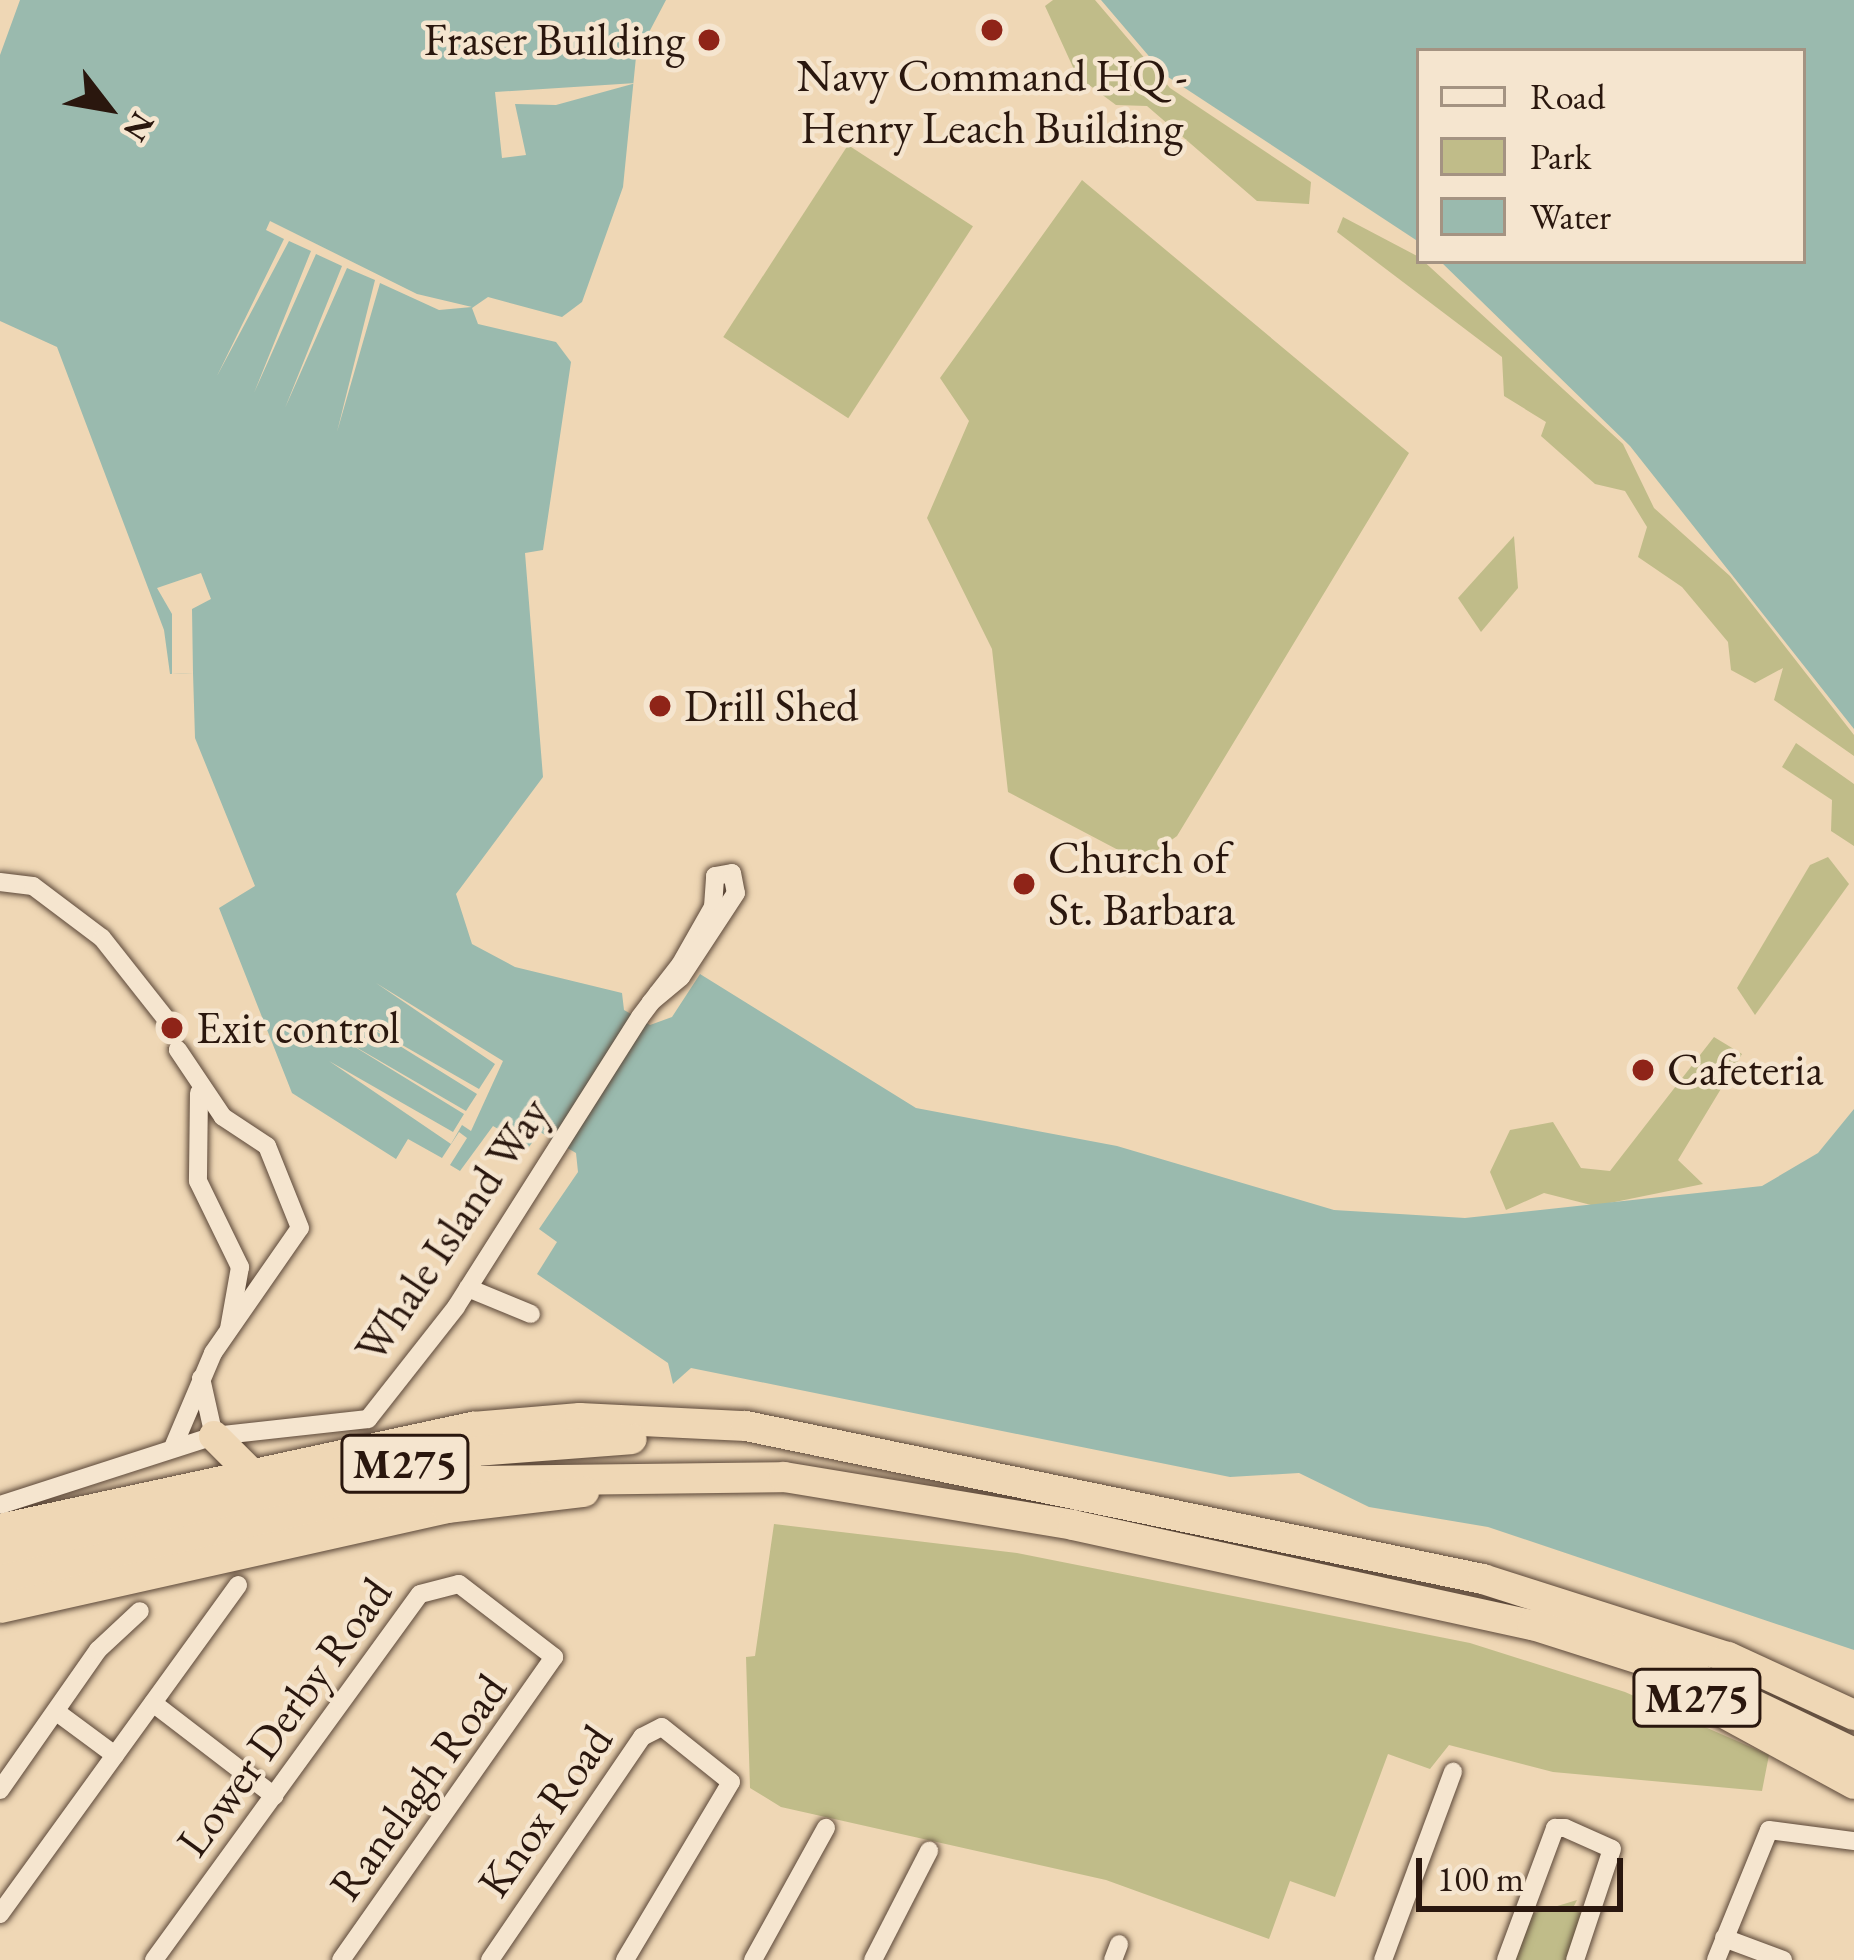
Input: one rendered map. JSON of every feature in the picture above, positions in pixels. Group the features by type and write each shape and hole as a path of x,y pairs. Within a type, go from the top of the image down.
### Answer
{"highway":[{"name":"M275","path":"0,1529 473,1427 580,1418 746,1426 1483,1579 1854,1690"},
{"path":"214,1436 252,1474"},
{"name":"M275","path":"0,1555 538,1441 818,1443"},
{"name":"M275","path":"0,1580 471,1481 698,1471 818,1482 1533,1625 1696,1677 1854,1753"},
{"name":"M275","path":"0,1607 447,1508 818,1482"},
{"name":"M275","path":"1611,1616 1854,1714"},
{"name":"M275","path":"1533,1625 1854,1784"}],"street":[{"path":"0,882 33,886 102,938 166,1018"},
{"path":"721,894 713,921 650,1004 721,894"},
{"name":"Whale Island Way","path":"0,1505 174,1445 214,1436 359,1425 468,1288 650,1004"},
{"path":"174,1445 201,1378 228,1334 289,1258 299,1221 267,1146 198,1085 178,1050"},
{"path":"198,1085 198,1181 240,1267 228,1334"},
{"path":"468,1288 531,1314"},
{"path":"201,1378 214,1436"},
{"path":"0,1914 238,1585"},
{"name":"Lower Derby Road","path":"154,1960 428,1588 465,1586 554,1657"},
{"path":"0,1790 105,1640 140,1611"},
{"name":"Ranelagh Road","path":"341,1960 554,1657"},
{"path":"153,1703 274,1796"},
{"path":"58,1713 115,1755"},
{"name":"Knox Road","path":"490,1960 646,1733 672,1730 731,1777 625,1960"},
{"path":"1383,1960 1453,1772"},
{"path":"1716,1960 1768,1821 1854,1841"},
{"path":"753,1960 826,1828"},
{"path":"1505,1960 1555,1828 1565,1828 1612,1849 1575,1960"},
{"path":"873,1960 929,1851"},
{"path":"1724,1938 1783,1960"}],"green space":[{"path":"1053,0 1095,0 1170,88 1311,182 1309,204 1257,201 1147,106 1116,105 1077,76 1045,6"},
{"path":"848,145 973,226 848,418 723,337"},
{"path":"1082,180 1409,453 1177,836 1141,862 1008,792 992,649 927,518 969,421 940,378"},
{"path":"1343,217 1416,255 1416,264 1427,264 1623,444 1654,508 1730,576 1854,735 1854,756 1774,700 1783,668 1755,683 1731,670 1728,642 1682,587 1638,557 1647,527 1625,491 1595,484 1541,436 1546,422 1504,396 1502,357 1337,232"},
{"path":"1514,536 1518,588 1481,632 1458,598"},
{"path":"1796,743 1854,784 1854,846 1831,831 1832,800 1782,767"},
{"path":"1828,857 1849,884 1755,1015 1737,988 1810,865"},
{"path":"1714,1037 1742,1054 1678,1160 1703,1184 1595,1206 1544,1193 1506,1210 1490,1172 1510,1130 1553,1122 1581,1168 1610,1171"},
{"path":"774,1524 1017,1553 1470,1643 1625,1692 1769,1755 1762,1791 1553,1772 1449,1745 1430,1769 1388,1754 1335,1897 1290,1881 1269,1939 1106,1880 781,1807 750,1788 746,1657 755,1656"},
{"path":"1577,1900 1572,1910 1584,1914 1567,1960 1512,1960 1528,1915"}],"water":[{"path":"20,0 666,0 636,57 623,187 582,302 562,317 488,297 472,308 478,324 556,342 571,362 543,550 525,553 543,777 456,894 472,944 515,967 622,993 624,1010 650,1025 672,1017 700,974 916,1108 1117,1146 1334,1210 1465,1218 1762,1186 1818,1153 1854,1109 1854,1650 1488,1527 1369,1507 1299,1473 1230,1477 691,1368 673,1384 668,1363 537,1274 557,1242 539,1229 578,1172 576,1153 540,1132 526,1151 493,1150 505,1133 493,1126 460,1171 450,1165 467,1138 459,1132 442,1158 408,1139 396,1159 292,1093 219,908 255,886 195,738 193,673 170,674 164,630 57,347 0,321 0,55"},
{"path":"1101,0 1854,0 1854,729 1630,446 1443,264 1806,264 1806,48 1416,48 1416,240 1165,75"}],"pier":[{"path":"636,83 556,105 515,104 526,155 502,158 495,92"},
{"path":"270,221 417,294 472,307 439,310 380,283 337,432 375,280 347,268 285,408 342,266 316,254 254,393 311,251 289,241 217,376 284,239 266,230"},
{"path":"201,573 211,599 192,609 193,673 172,674 172,614 157,588"},
{"path":"376,983 503,1061 471,1131 462,1125 451,1144 329,1061 453,1132 464,1114 342,1039 466,1111 477,1094 355,1018 479,1089 495,1064"}],"tunnel":[{"path":"166,1019 178,1050"}],"place":[{"name":"Navy Command HQ - Henry Leach Building","path":"992,30"},
{"name":"Fraser Building","path":"709,40"},
{"name":"Drill Shed","path":"660,706"},
{"name":"Church of St. Barbara","path":"1024,884"},
{"name":"Exit control","path":"172,1028"},
{"name":"Cafeteria","path":"1643,1070"}]}
